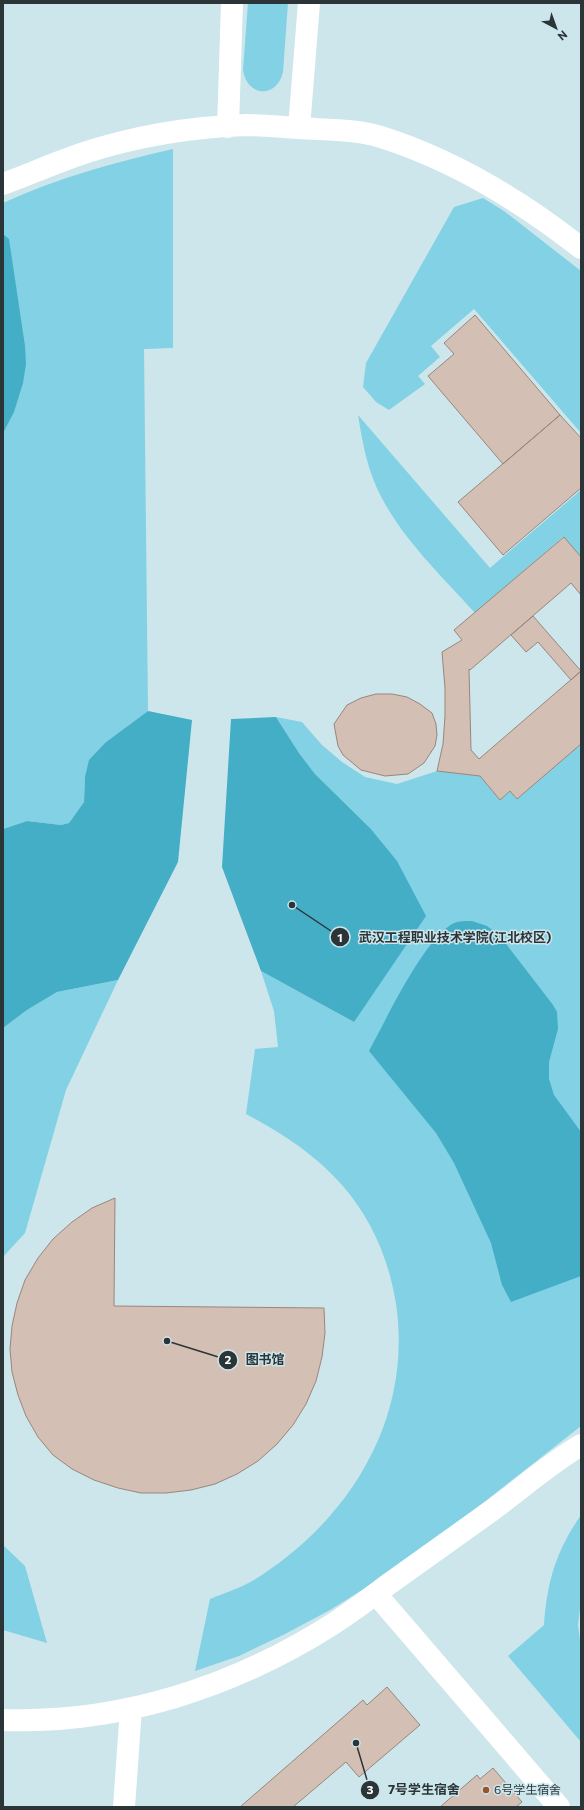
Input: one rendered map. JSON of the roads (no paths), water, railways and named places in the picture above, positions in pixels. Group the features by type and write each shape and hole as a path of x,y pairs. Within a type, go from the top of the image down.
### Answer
{"lane":[{"path":"228,127 232,3"},
{"path":"299,128 309,3"},
{"path":"3,184 83,153 122,142 162,134 246,125 336,130 380,137 425,154 468,174 509,197 546,221 581,248"},
{"path":"3,1720 47,1721 82,1717 131,1708 204,1688 249,1670 334,1624 505,1500 541,1472 581,1445"},
{"path":"376,1594 559,1807"},
{"path":"124,1807 131,1708"}],"place":[{"name":"武汉工程职业技术学院(江北校区)","path":"292,905"},
{"name":"图书馆","path":"167,1341"},
{"name":"7号学生宿舍","path":"356,1743"},
{"name":"6号学生宿舍","path":"486,1790"}]}
